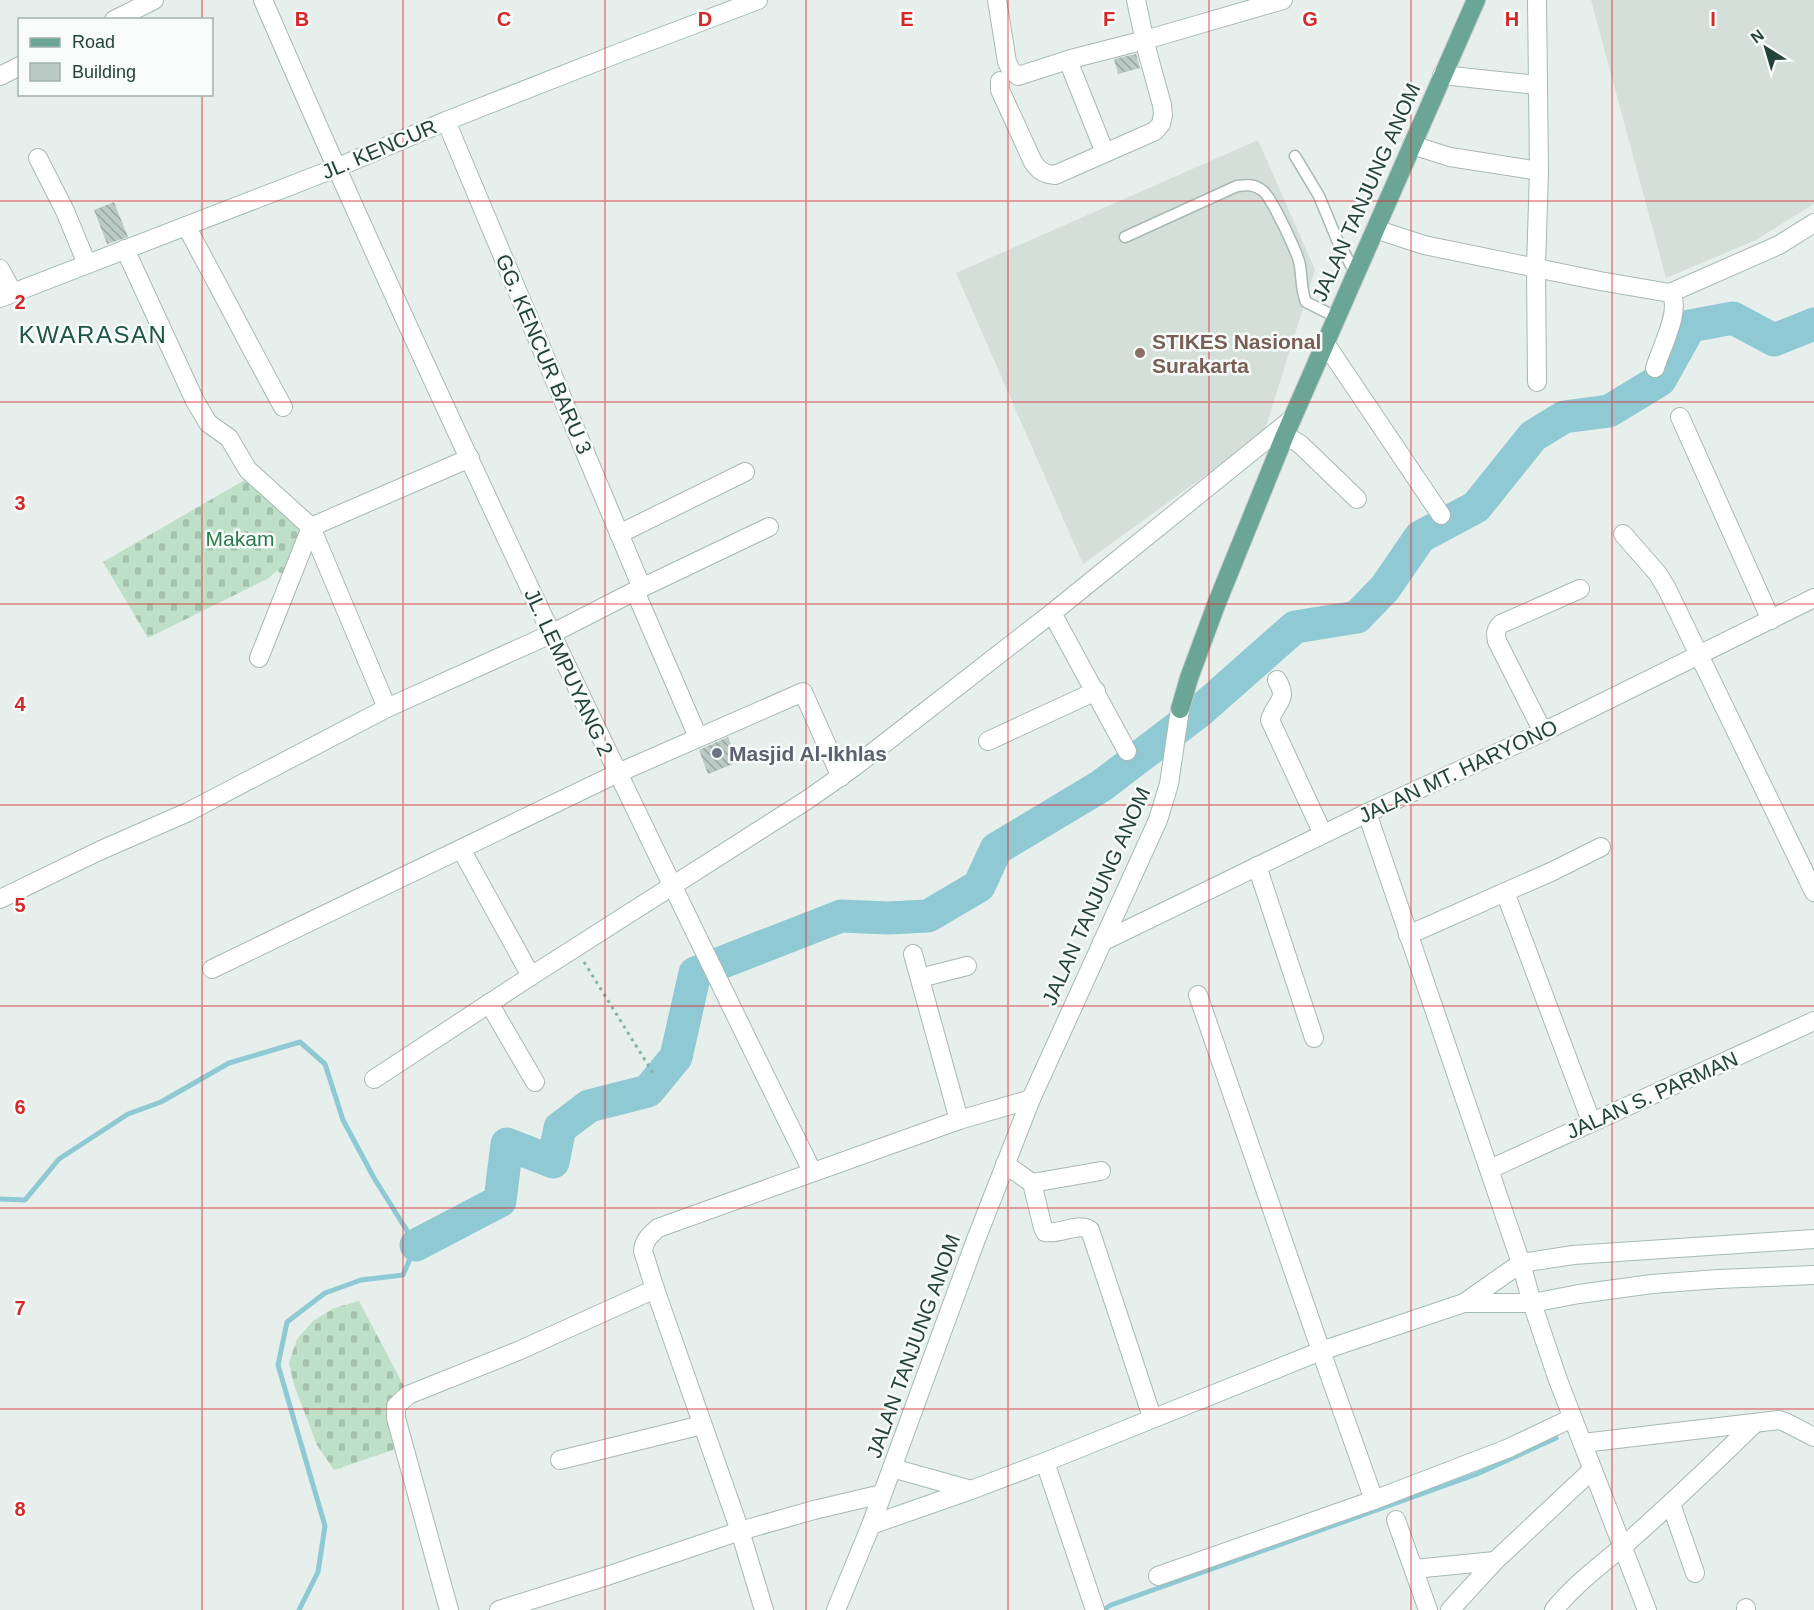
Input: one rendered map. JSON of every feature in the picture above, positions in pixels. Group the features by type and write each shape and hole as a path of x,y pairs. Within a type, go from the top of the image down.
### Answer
{"main road":[{"name":"JALAN TANJUNG ANOM","path":"1180,709 1216,605 1288,427 1476,0"}],"street":[{"path":"118,18 154,0"},
{"name":"JL. LEMPUYANG 2","path":"264,0 336,168 551,634 812,1171"},
{"name":"JL. KENCUR","path":"7,295 336,168 446,121 758,0"},
{"path":"997,0 1007,62 1018,76 1282,0"},
{"path":"1000,81 1000,90 1033,162 1046,174 1055,175 1155,131 1161,124 1162,105 1144,40 1136,0"},
{"path":"1537,0 1539,171 1536,267 1537,382"},
{"path":"0,76 18,67"},
{"path":"1071,68 1105,153"},
{"path":"1442,75 1537,85"},
{"name":"GG. KENCUR BARU 3","path":"446,121 619,534 638,589 698,737"},
{"path":"1412,145 1450,157 1539,171"},
{"path":"40,157 87,264"},
{"path":"1375,229 1424,245 1670,293 1779,245 1814,223"},
{"path":"186,226 283,408"},
{"path":"125,249 195,400 208,423 229,438 249,470 311,527 387,708"},
{"path":"0,269 7,295"},
{"path":"1655,368 1673,318 1675,303 1670,293"},
{"path":"1325,343 1441,514"},
{"path":"1680,417 1771,620"},
{"path":"374,1079 840,777 897,735 1288,427 1300,444 1358,499"},
{"path":"259,658 311,527 470,458"},
{"path":"619,534 745,472"},
{"path":"0,899 99,851 181,815 387,708 551,634 638,589 769,527"},
{"path":"1623,534 1658,574 1667,589 1814,892"},
{"path":"1543,732 1497,641 1497,628 1580,589"},
{"name":"JALAN MT. HARYONO","path":"1102,942 1367,813 1543,732 1814,598"},
{"path":"1052,613 1127,751"},
{"path":"1277,680 1283,695 1270,720 1323,834"},
{"path":"988,741 1096,691"},
{"path":"212,969 618,773 803,692 840,777"},
{"name":"JALAN TANJUNG ANOM","path":"836,1610 871,1525 1031,1099 1158,820 1169,784 1180,709"},
{"path":"1367,813 1490,1169 1532,1303 1572,1418 1647,1610"},
{"path":"1408,935 1553,871 1601,847"},
{"path":"461,849 531,976"},
{"path":"1257,866 1314,1038"},
{"path":"1506,892 1591,1121"},
{"path":"913,954 959,1120"},
{"path":"920,978 967,966"},
{"path":"1198,995 1374,1500"},
{"path":"489,1003 535,1082"},
{"name":"JALAN S. PARMAN","path":"1490,1169 1814,1021"},
{"path":"764,1610 740,1532 655,1289 643,1251 644,1244 658,1228 959,1120 1031,1099"},
{"path":"1005,1164 1032,1183 1046,1232 1059,1232 1080,1226 1090,1230 1152,1418"},
{"path":"1032,1183 1101,1171"},
{"path":"871,1525 1045,1462 1321,1351 1464,1303 1521,1263 1573,1255 1814,1239"},
{"path":"1464,1303 1532,1303 1652,1284 1814,1275"},
{"path":"449,1610 396,1419 396,1406 408,1395 518,1351 655,1289"},
{"path":"1158,1576 1374,1500 1509,1448 1572,1418"},
{"path":"1583,1443 1779,1420 1814,1437"},
{"path":"1554,1610 1574,1587 1671,1504 1754,1424"},
{"path":"560,1460 702,1425"},
{"path":"1045,1462 1093,1605"},
{"path":"892,1468 971,1490"},
{"path":"1450,1610 1495,1561 1592,1470"},
{"path":"499,1610 740,1532 814,1510 882,1494"},
{"path":"1671,1504 1695,1573"},
{"path":"1396,1520 1428,1610"},
{"path":"1414,1569 1495,1561"}],"lane":[{"path":"1295,156 1319,196 1338,242 1356,274"},
{"path":"1125,237 1237,186 1252,185 1265,192 1298,255 1302,292 1306,302 1336,317"}],"path":[{"path":"575,947 653,1073"}],"shaded area":[{"path":"1591,0 1814,0 1814,204 1756,240 1666,278"},
{"name":"STIKES Nasional Surakarta","path":"1258,140 1315,270 1264,433 1083,564 956,273"}],"green space":[{"name":"Makam","path":"248,478 303,529 283,574 276,571 269,578 148,638 103,562"},
{"path":"359,1301 407,1392 399,1448 334,1470 317,1445 294,1385 289,1363 297,1339 313,1321 334,1308"}],"building":[{"path":"1136,54 1140,68 1118,74 1114,59"},
{"path":"114,202 128,237 107,244 94,210"},
{"name":"Masjid Al-Ikhlas","path":"728,737 738,762 708,774 699,750"}],"waterway":[{"path":"416,1245 500,1201 507,1144 553,1162 560,1128 589,1106 648,1091 676,1057 695,973 841,916 888,918 928,916 979,886 996,849 1101,786 1201,710 1295,627 1357,617 1385,588 1420,537 1476,507 1533,436 1564,417 1609,411 1660,380 1690,326 1733,318 1774,340 1814,324"},
{"path":"0,1199 25,1200 59,1159 128,1114 161,1102 229,1063 300,1042 325,1064 343,1120 374,1178 416,1245 403,1275 361,1280 325,1293 287,1322 278,1365 325,1526 318,1572 299,1610"},
{"path":"1103,1610 1111,1605 1477,1474 1556,1438"}],"place":[{"name":"STIKES Nasional Surakarta","path":"1140,353"},
{"name":"Masjid Al-Ikhlas","path":"717,753"}],"district":[{"name":"KWARASAN","path":"93,334"}]}
